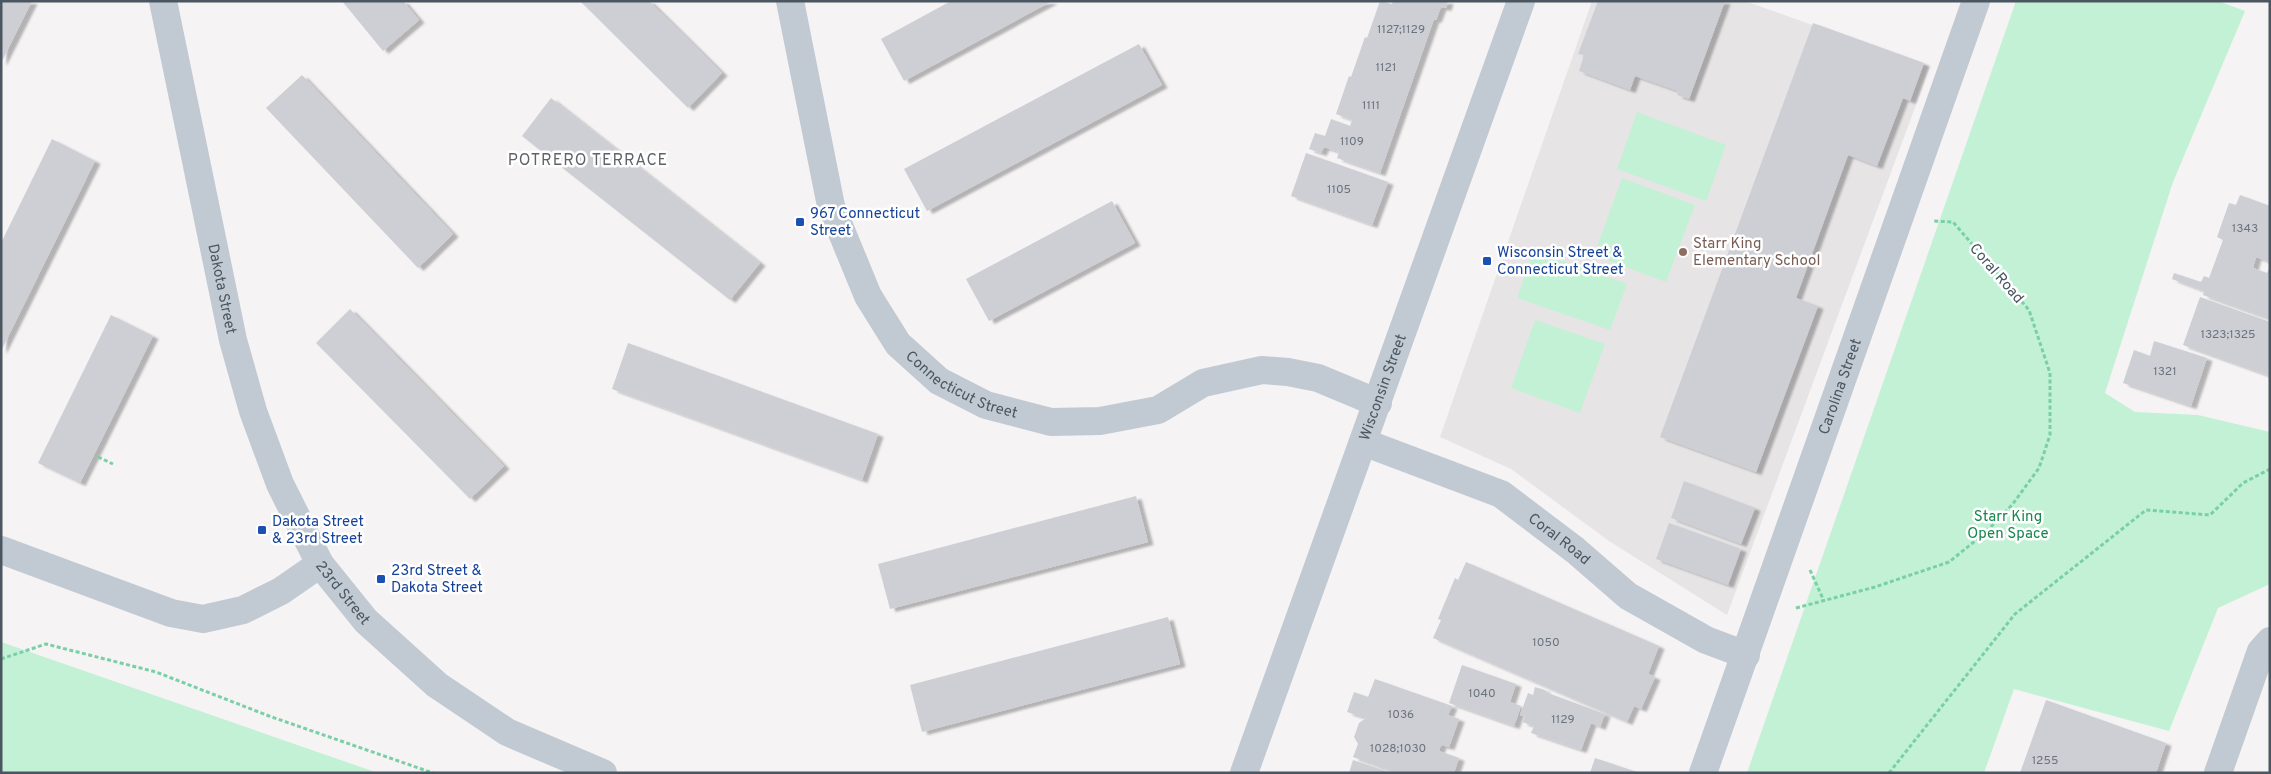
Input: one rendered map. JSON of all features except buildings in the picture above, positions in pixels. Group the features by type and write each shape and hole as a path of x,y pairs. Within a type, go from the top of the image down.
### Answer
{"street":[{"name":"Dakota Street","path":"164,1 233,340 240,366 253,410 280,484 320,564"},
{"name":"Connecticut Street","path":"790,1 831,206 868,296 898,344 940,380 986,405 1051,422 1100,421 1158,410 1203,382 1262,370 1288,372 1318,378 1378,403"},
{"name":"Wisconsin Street","path":"1244,773 1521,1"},
{"name":"Carolina Street","path":"1704,773 1976,1"},
{"name":"Coral Road","path":"1363,442 1501,494 1575,550 1628,596 1706,640 1746,655"},
{"name":"23rd Street","path":"1,550 171,613 203,619 243,610 281,590 320,564 366,622 438,685 507,732 602,773"},
{"path":"2218,773 2261,651 2270,641"}],"path":[{"name":"Coral Road","path":"1788,610 1875,587 1949,562 1985,533 2012,505 2039,468 2050,435 2050,373 2029,310 1953,222 1932,221"},
{"path":"98,457 113,464"},
{"path":"1889,773 2016,614 2146,510 2210,515 2243,483 2270,469"},
{"path":"1810,568 1824,601"},
{"path":"1,659 46,644 156,672 269,716 433,773"}],"shaded area":[{"name":"Starr King Elementary School","path":"1592,1 1745,1 1930,67 1727,615 1609,541 1511,469 1440,437"}],"green space":[{"name":"Starr King Open Space","path":"2016,1 2218,1 2245,11 2173,182 2105,393 2135,412 2198,415 2270,432 2270,584 2218,608 2169,731 2014,689 1984,773 1747,773"},
{"path":"1637,112 1726,145 1706,201 1617,169"},
{"path":"1622,178 1695,205 1666,282 1594,255"},
{"path":"1534,251 1627,284 1610,330 1517,298"},
{"path":"1535,320 1605,344 1580,413 1511,388"},
{"path":"1,642 378,773 1,773"}],"place":[{"name":"967 Connecticut Street","path":"800,222"},
{"name":"Starr King Elementary School","path":"1683,252"},
{"name":"Wisconsin Street & Connecticut Street","path":"1487,261"},
{"name":"Dakota Street & 23rd Street","path":"262,530"},
{"name":"23rd Street & Dakota Street","path":"381,579"}],"district":[{"name":"POTRERO TERRACE","path":"588,159"}]}
